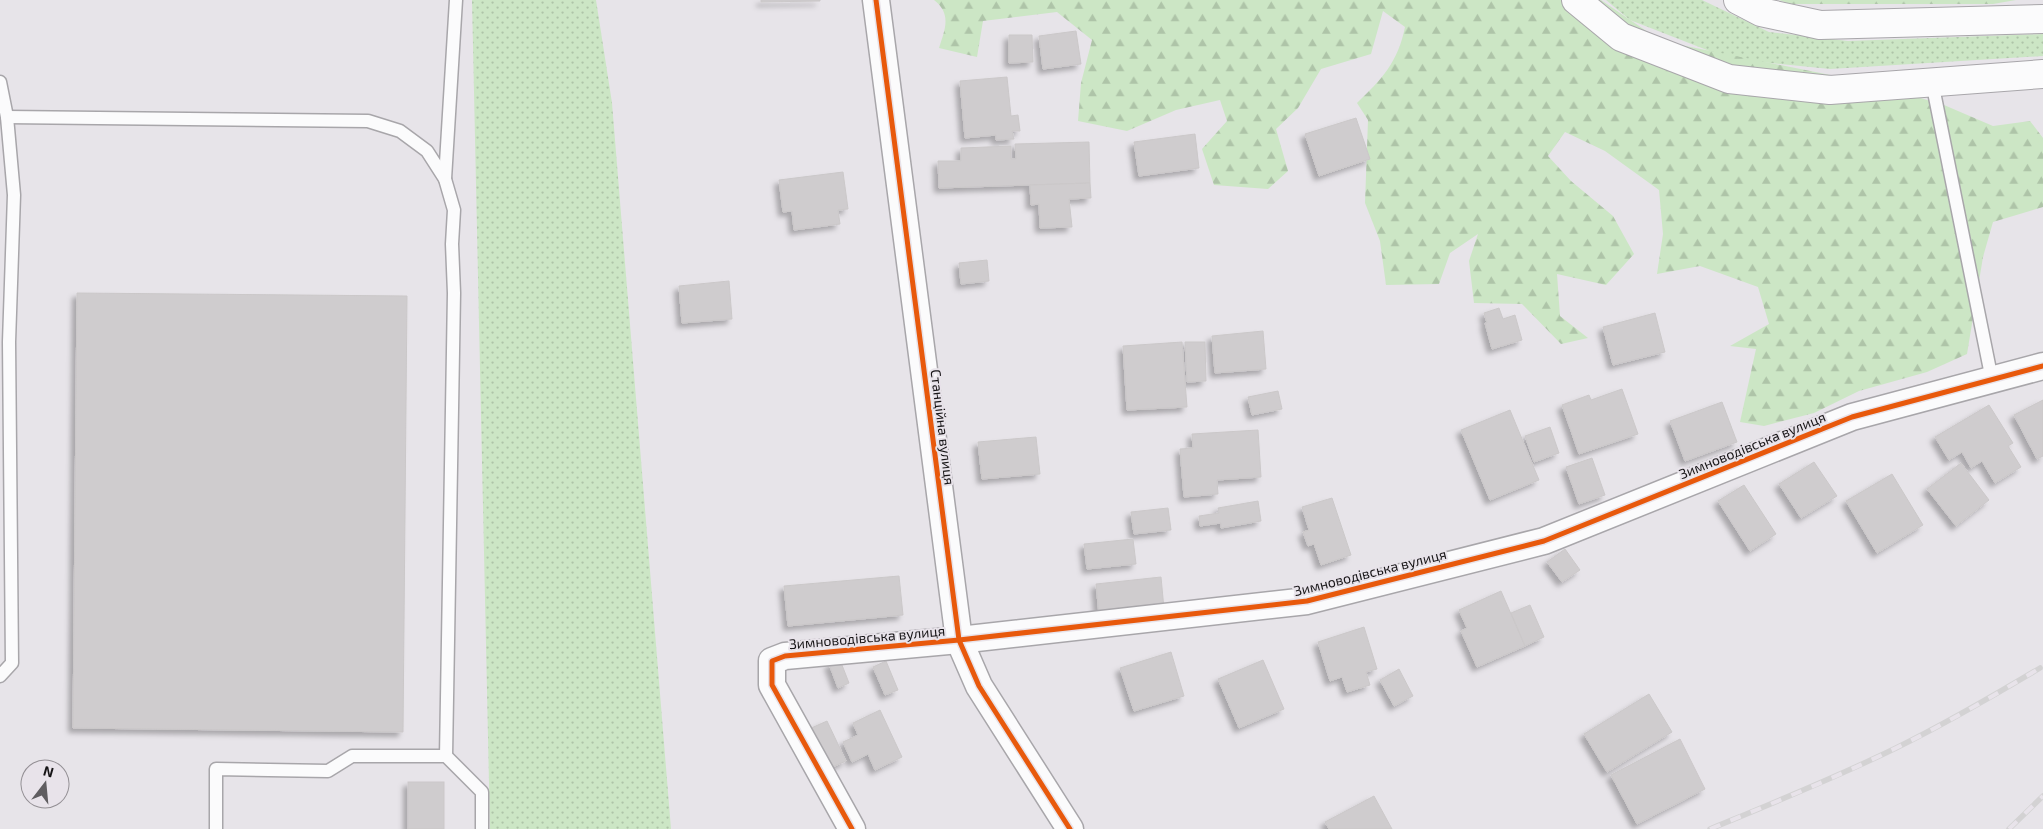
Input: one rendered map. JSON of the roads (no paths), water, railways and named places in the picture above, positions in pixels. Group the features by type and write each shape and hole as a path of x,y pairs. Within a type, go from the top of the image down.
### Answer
{"street":[{"name":"Станційна вулиця","path":"876,0 959,640 979,686 1070,829"},
{"path":"1576,0 1621,37 1729,79 1830,90 2043,74"},
{"path":"1738,0 1761,12 1820,25 2043,19"},
{"name":"Зимноводівська вулиця","path":"852,829 772,685 772,661 785,656 959,640 1317,599 1544,540 1852,417 2043,366"}],"lane":[{"path":"446,756 454,293 452,244 454,210 446,179 456,0"},
{"path":"0,82 6,116 14,195 9,342 12,663 0,676"},
{"path":"1932,82 1992,380"},
{"path":"6,116 368,121 400,131 427,151 446,179"},
{"path":"216,829 216,769 328,770 352,756 446,756 482,792 482,829"}],"railway":[{"path":"1710,829 1827,780 1896,748 2040,668"},
{"path":"2009,829 2043,796"}]}
